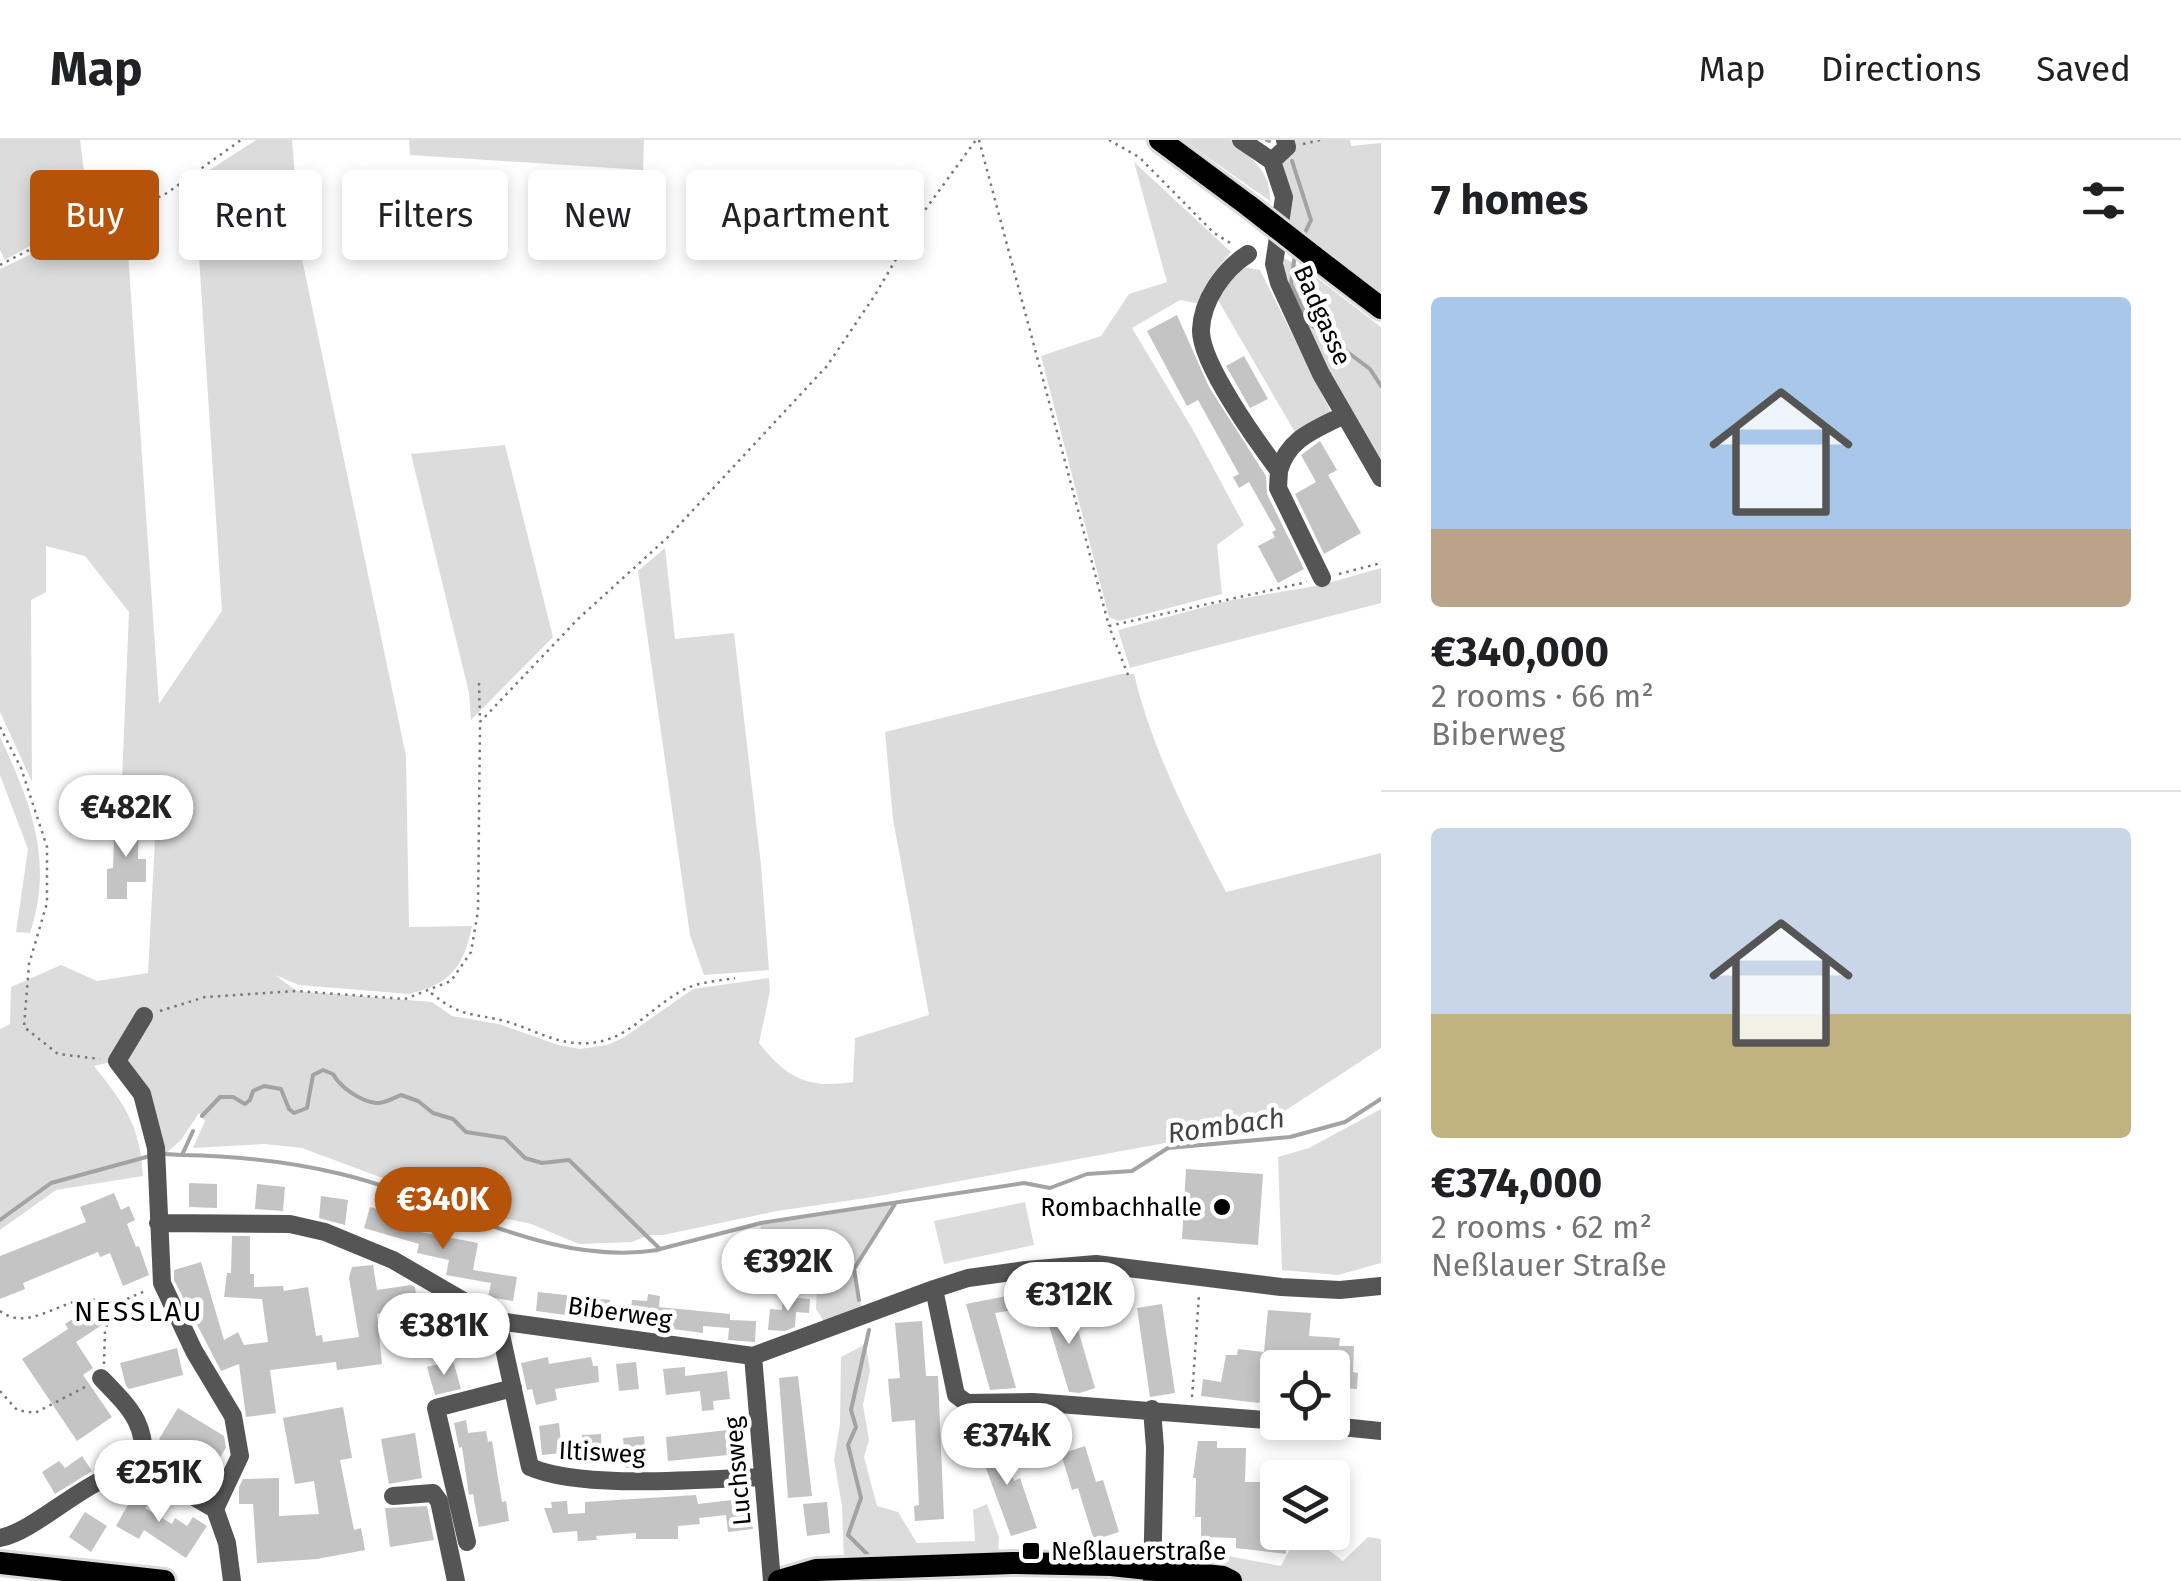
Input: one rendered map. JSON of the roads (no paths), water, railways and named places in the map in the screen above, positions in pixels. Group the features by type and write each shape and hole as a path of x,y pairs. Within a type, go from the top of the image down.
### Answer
{"main road":[{"path":"1160,140 1381,308"},
{"path":"0,1563 164,1581"},
{"path":"775,1581 816,1570 1060,1563 1152,1575 1223,1576 1231,1581"}],"street":[{"path":"1241,140 1272,161 1287,147 1285,140"},
{"name":"Badgasse","path":"1272,161 1284,198 1274,264 1279,283 1299,330 1381,478"},
{"path":"1248,254 1232,264 1221,278 1206,306 1201,331 1206,356 1279,471"},
{"path":"1322,578 1278,488 1279,471 1283,455 1297,439 1344,416"},
{"path":"144,1016 117,1061 142,1094 156,1154 162,1282 194,1352 233,1416 240,1456 215,1509 232,1581"},
{"name":"Biberweg","path":"158,1223 290,1224 325,1232 393,1260 498,1320 753,1356 968,1278 1096,1264 1340,1290 1381,1286"},
{"path":"934,1289 956,1395 967,1403 1033,1402 1260,1419"},
{"name":"Iltisweg","path":"498,1320 530,1466 545,1474 630,1481 762,1477"},
{"name":"Luchsweg","path":"753,1356 775,1581"},
{"path":"101,1378 139,1421 146,1444 144,1472"},
{"path":"467,1542 436,1408 513,1388"},
{"path":"1152,1409 1152,1575"},
{"path":"1350,1428 1381,1431"},
{"path":"0,1538 18,1534 123,1471 144,1472 215,1509"},
{"path":"392,1496 434,1493 456,1581"}],"waterway":[{"path":"1292,161 1311,220 1303,237"},
{"path":"1295,254 1291,284 1310,324 1370,369 1381,386"},
{"name":"Rombach","path":"202,1116 220,1097 233,1097 245,1104 253,1091 264,1086 281,1089 294,1113 307,1108 313,1075 323,1070 364,1099 379,1103 401,1095 453,1119 466,1132 505,1138 525,1158 542,1163 569,1160 660,1249 761,1223 1024,1183 1050,1188 1087,1174 1132,1171 1168,1148 1290,1137 1345,1122 1381,1099"},
{"path":"164,1154 182,1155 193,1131"},
{"path":"182,1155 262,1160 341,1174 497,1228 576,1249 617,1253 658,1250"},
{"path":"0,1220 51,1183 150,1156"},
{"path":"859,1300 854,1269 895,1204"},
{"path":"869,1330 851,1410 856,1427 848,1445 861,1498 848,1535 872,1559"}],"place":[{"name":"Rombachhalle","path":"1222,1207"},
{"name":"Neßlauerstraße","path":"1031,1551"}],"district":[{"name":"NESSLAU","path":"139,1311"}]}
